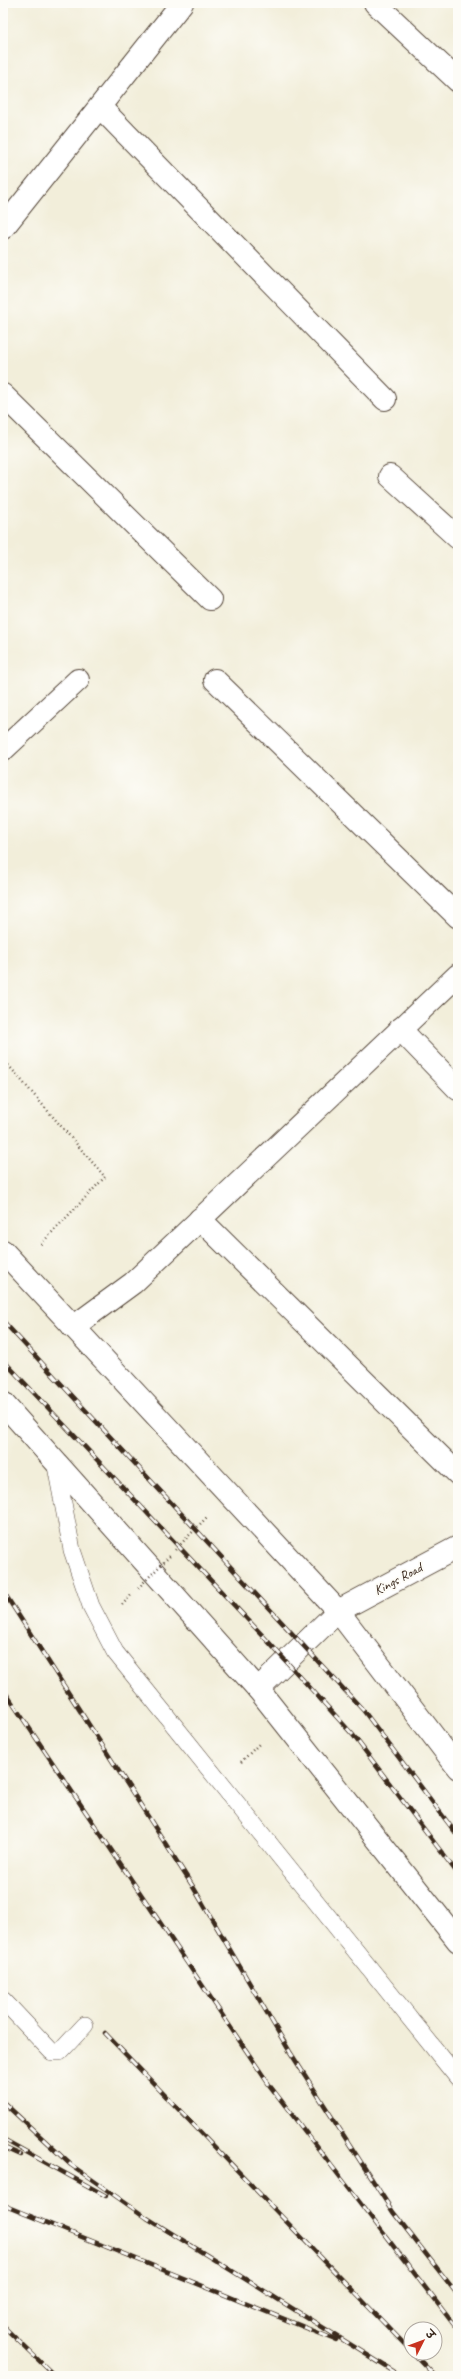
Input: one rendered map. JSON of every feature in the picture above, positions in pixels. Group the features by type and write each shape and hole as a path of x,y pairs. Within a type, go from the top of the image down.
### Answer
{"street":[{"path":"3,228 182,3"},
{"path":"375,3 458,81"},
{"path":"100,107 385,399"},
{"path":"3,395 210,599"},
{"path":"390,476 458,538"},
{"path":"3,750 78,680"},
{"path":"215,680 458,917"},
{"path":"73,1327 132,1283 458,975"},
{"path":"400,1029 458,1089"},
{"path":"200,1219 458,1474"},
{"path":"3,1252 17,1269 338,1611 458,1768"},
{"path":"3,1403 258,1689 458,1941"},
{"name":"Kings Road","path":"258,1689 338,1611 458,1547"}],"lane":[{"path":"55,1461 72,1550 91,1606 115,1652 458,2078"},
{"path":"3,2000 52,2052 60,2052 85,2025"}],"path":[{"path":"3,1059 105,1177 17,1269"},
{"path":"138,1588 170,1556"}],"railway":[{"path":"3,1321 363,1710 458,1836"},
{"path":"3,1360 264,1637 353,1735 458,1874"},
{"path":"3,1591 192,1885 290,2052 393,2212 458,2295"},
{"path":"3,1689 270,2086 458,2330"},
{"path":"105,2033 403,2343"},
{"path":"3,2102 71,2165 147,2218 401,2376"},
{"path":"3,2139 106,2196"},
{"path":"3,2147 21,2155"},
{"path":"3,2205 336,2340"},
{"path":"3,2326 55,2376"},
{"path":"421,2361 435,2376"}]}
